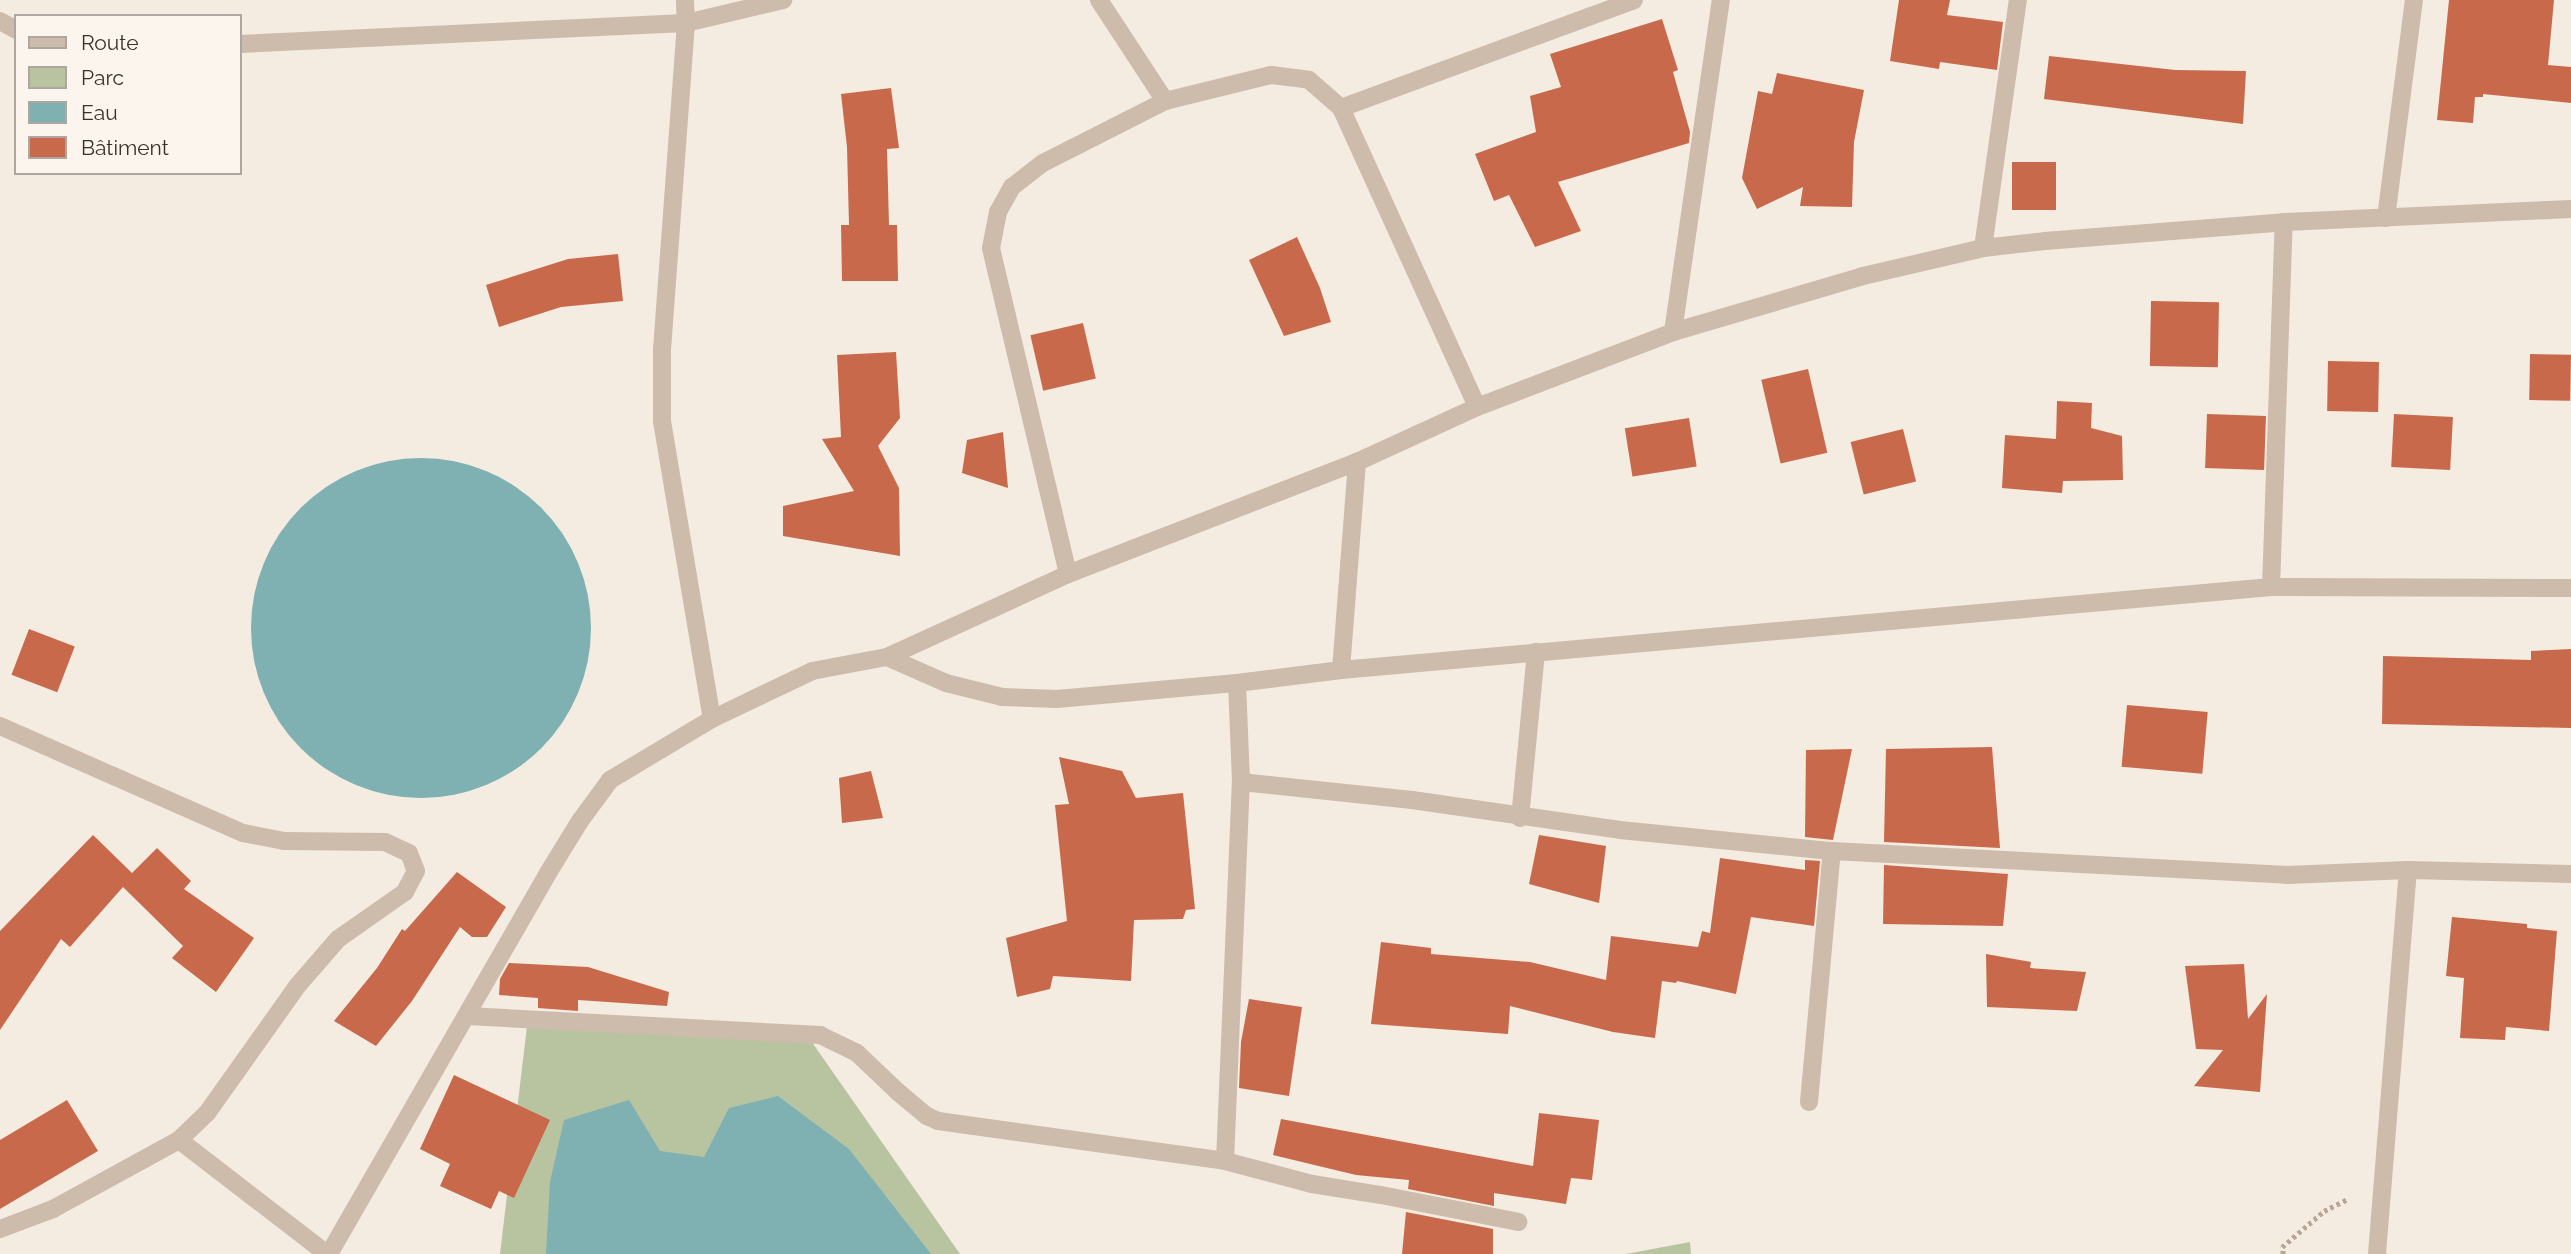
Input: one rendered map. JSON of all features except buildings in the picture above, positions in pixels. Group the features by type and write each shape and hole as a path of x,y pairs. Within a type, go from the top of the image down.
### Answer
{"street":[{"path":"685,0 686,23 666,269 662,421 712,719"},
{"path":"242,44 444,37 686,23 783,0"},
{"path":"1099,0 1164,101"},
{"path":"1342,108 1634,0"},
{"path":"1673,332 1721,0"},
{"path":"1983,248 2018,0"},
{"path":"2386,218 2414,0"},
{"path":"1068,574 991,248 998,212 1012,187 1043,163 1164,101 1271,75 1309,80 1342,108 1477,407"},
{"path":"179,1140 328,1254 468,1016 548,873 580,821 610,780 712,719 812,671 887,657 1068,574 1357,462 1477,407 1673,332 1863,276 1983,248 2284,222 2571,209"},
{"path":"2271,587 2284,222"},
{"path":"1341,670 1357,462"},
{"path":"887,657 946,683 1002,697 1057,699 1536,652 2271,587 2571,588"},
{"path":"1520,818 1536,652"},
{"path":"1225,1161 1241,782 1237,683"},
{"path":"0,726 243,833 284,842 385,842 409,853 416,871 405,891 338,939 298,985 207,1114 179,1140 53,1209 0,1229"},
{"path":"1241,782 1412,800 1520,818 1832,851 2287,875 2408,870 2571,874"},
{"path":"1809,1102 1832,851"},
{"path":"2377,1254 2408,870"},
{"path":"468,1016 820,1035 857,1053 898,1092 927,1116 938,1121 1225,1161 1312,1184 1517,1222"}],"path":[{"path":"2283,1254 2282,1247 2324,1211 2383,1181"}],"green space":[{"path":"527,1026 809,1038 960,1254 500,1254"},
{"path":"1690,1242 1691,1254 1626,1254"}],"water":[{"path":"421,458 454,462 486,471 515,487 541,508 562,534 578,563 587,595 591,628 587,661 578,693 562,722 541,748 515,769 486,785 454,794 421,798 388,794 356,785 327,769 301,748 280,722 264,693 255,661 251,628 255,595 264,563 280,534 301,508 327,487 356,471 388,462"},
{"path":"778,1096 849,1149 931,1254 546,1254 550,1182 564,1120 629,1100 660,1151 704,1157 729,1108"}]}
